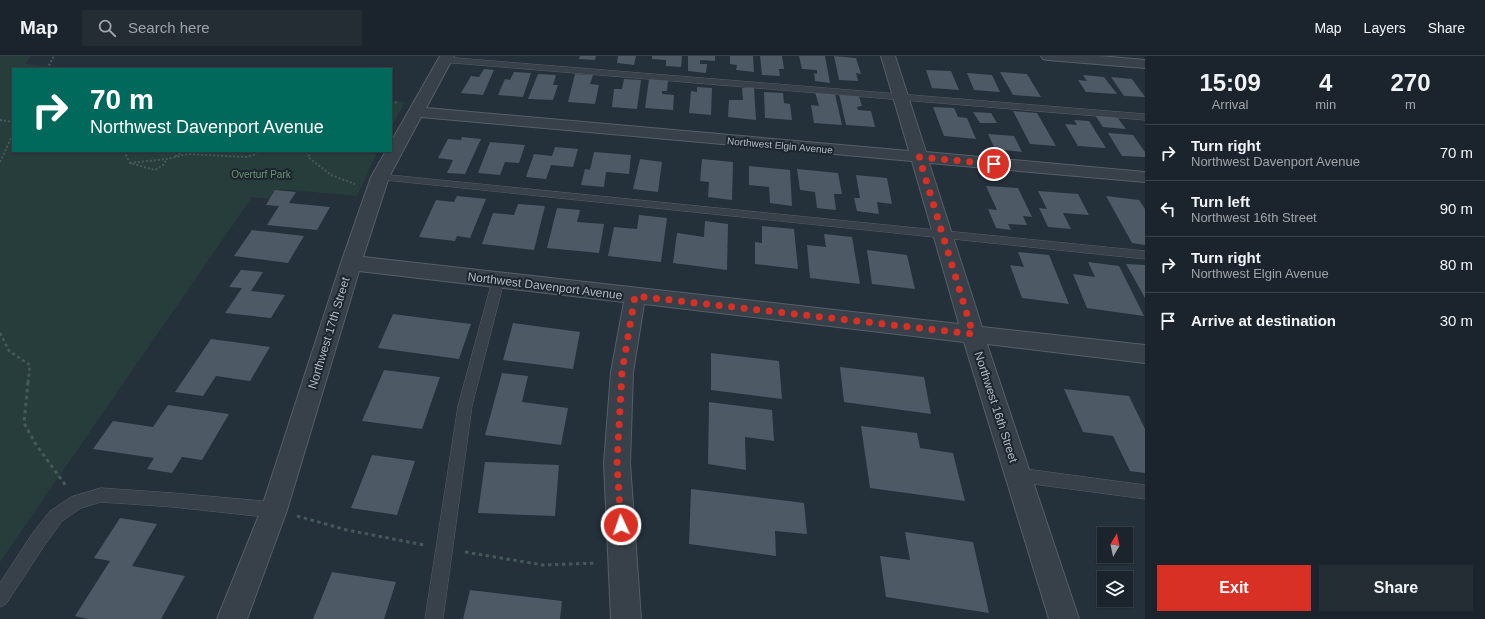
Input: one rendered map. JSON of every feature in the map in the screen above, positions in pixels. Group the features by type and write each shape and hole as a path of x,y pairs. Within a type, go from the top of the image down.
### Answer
{"street":[{"name":"Northwest 16th Street","path":"888,56 973,334 1064,619"},
{"path":"1048,56 1145,64"},
{"name":"Northwest 17th Street","path":"232,619 274,510 351,263 377,185 445,58"},
{"name":"Northwest Elgin Avenue","path":"416,112 1145,177"},
{"name":"Northwest Davenport Avenue","path":"351,263 1145,354"},
{"path":"626,619 617,463 622,372 635,296"}],"lane":[{"path":"445,58 1145,117"},
{"path":"377,185 942,234 1145,254"},
{"path":"434,619 465,406 498,281"},
{"path":"1018,475 1145,492"},
{"path":"0,598 38,540 56,516 77,502 101,495 173,500 274,510"}],"path":[{"path":"47,68 54,56"},
{"path":"0,120 12,122"},
{"path":"0,162 12,136"},
{"path":"125,152 130,162 155,170 163,165 167,159 184,152"},
{"path":"311,152 308,157 331,175 377,185"},
{"path":"130,162 167,159 188,154 246,157 257,154"},
{"path":"0,333 9,351 30,365 24,423 34,443 50,462 77,502"}],"green space":[{"name":"Overturf Park","path":"0,56 31,56 25,64 63,68 12,68 12,152 378,152 357,196 279,189 272,199 252,197 0,562"},
{"path":"392,101 405,102 392,125"}],"building":[{"path":"580,56 596,56 595,60 579,59"},
{"path":"618,56 636,56 634,65 617,63"},
{"path":"652,56 682,56 681,67 666,66 666,60 652,59"},
{"path":"688,56 715,56 715,61 700,60 700,64 707,64 706,73 688,71"},
{"path":"730,56 753,56 754,72 736,70 737,65 730,64"},
{"path":"760,56 782,56 784,69 779,69 780,76 762,75"},
{"path":"799,56 825,56 830,83 815,81 814,73 817,74 817,70 802,69"},
{"path":"834,56 856,58 861,74 856,73 858,81 839,80"},
{"path":"484,69 494,70 483,95 461,93 471,76 479,77"},
{"path":"926,70 951,71 959,90 932,88"},
{"path":"514,72 531,73 523,97 498,95 505,79 510,80"},
{"path":"1000,72 1027,74 1041,97 1013,95"},
{"path":"967,73 992,75 1000,92 974,90"},
{"path":"538,74 556,75 553,85 558,85 553,100 528,99"},
{"path":"575,74 593,75 590,84 599,85 595,104 568,102"},
{"path":"1083,75 1104,77 1117,94 1086,92 1078,80 1087,81"},
{"path":"1111,77 1132,79 1145,97 1124,96"},
{"path":"624,79 641,80 637,109 612,107 614,89 622,89"},
{"path":"649,79 668,81 667,91 662,91 662,94 674,95 673,110 645,108"},
{"path":"697,87 712,88 711,115 689,113 691,91 697,92"},
{"path":"742,88 754,88 756,120 728,117 729,100 743,100"},
{"path":"764,92 783,93 784,103 790,104 792,120 765,118"},
{"path":"815,92 835,94 842,125 814,123 811,105 819,106"},
{"path":"839,94 859,96 862,106 857,107 858,110 871,111 875,127 846,125"},
{"path":"933,107 954,108 958,117 967,118 976,139 944,136"},
{"path":"1013,111 1037,113 1056,146 1030,144"},
{"path":"973,112 991,113 997,123 980,123"},
{"path":"1095,115 1117,117 1126,129 1103,127"},
{"path":"1074,120 1089,121 1106,148 1078,146 1065,124 1077,125"},
{"path":"1108,133 1133,135 1145,152 1145,157 1122,156"},
{"path":"988,134 1014,136 1022,152 995,149"},
{"path":"462,137 481,139 465,174 447,173 453,160 438,158 448,139 461,140"},
{"path":"490,142 525,145 519,163 505,162 500,175 478,173"},
{"path":"555,147 578,149 573,167 551,165 546,179 526,177 534,154 552,156"},
{"path":"594,152 631,155 629,174 606,172 604,187 581,185 585,169 590,170"},
{"path":"640,159 662,162 658,192 633,189"},
{"path":"702,159 733,162 732,200 708,197 709,182 700,181"},
{"path":"749,166 790,170 792,206 770,203 769,187 749,185"},
{"path":"797,169 838,173 842,194 834,194 836,210 817,208 815,192 800,190"},
{"path":"856,175 887,178 892,204 877,202 879,214 857,211 854,198 860,198"},
{"path":"986,186 1018,188 1032,217 1023,216 1027,225 1008,224 1011,230 996,228 988,209 997,210"},
{"path":"275,190 296,192 289,203 330,207 317,230 267,225 279,206 266,205"},
{"path":"1038,191 1078,194 1089,215 1063,213 1071,229 1048,227 1039,208 1047,209"},
{"path":"457,196 486,199 470,238 457,236 455,241 419,237 436,200 454,202"},
{"path":"1106,196 1139,200 1145,209 1145,245 1132,243"},
{"path":"518,204 545,206 534,250 482,244 493,213 514,215"},
{"path":"557,208 580,210 577,222 604,224 599,253 547,248"},
{"path":"639,215 667,218 661,262 608,256 614,227 637,229"},
{"path":"705,221 728,224 727,270 673,263 677,233 704,237"},
{"path":"762,226 794,229 798,269 755,264 755,242 762,243"},
{"path":"252,230 304,236 288,263 234,256"},
{"path":"824,234 852,237 860,284 810,278 807,245 826,247"},
{"path":"867,250 907,255 915,289 872,284"},
{"path":"1018,252 1049,255 1069,304 1022,298 1010,265 1024,267"},
{"path":"1088,262 1119,266 1144,316 1087,308 1073,274 1095,277"},
{"path":"1126,264 1145,265 1145,298"},
{"path":"241,270 263,272 251,291 285,295 271,318 225,313 242,288 229,287"},
{"path":"393,314 471,324 459,359 378,348"},
{"path":"513,323 580,332 573,369 503,360"},
{"path":"211,339 270,347 250,381 216,376 203,396 175,392"},
{"path":"711,353 779,361 782,399 711,390"},
{"path":"840,367 924,377 931,414 844,402"},
{"path":"384,370 440,377 422,429 362,421"},
{"path":"502,373 528,376 522,402 568,408 561,445 485,435"},
{"path":"1064,389 1129,396 1145,429 1145,473 1130,471 1113,436 1083,432"},
{"path":"709,402 772,410 774,441 745,437 746,470 708,464"},
{"path":"168,405 229,414 202,460 182,457 172,473 147,469 154,458 93,449 113,421 153,427"},
{"path":"861,426 917,433 920,448 953,453 965,501 870,488"},
{"path":"372,455 415,461 397,515 351,508"},
{"path":"485,462 559,465 555,516 478,513"},
{"path":"691,489 804,503 807,534 775,531 776,556 689,544"},
{"path":"120,518 157,524 132,566 185,576 161,619 88,619 75,616 110,561 94,558"},
{"path":"905,532 973,542 989,613 886,597 880,556 910,560"},
{"path":"332,572 396,582 384,619 313,619"},
{"path":"470,590 562,601 560,619 463,619"}],"route":[{"path":"621,525 617,463 622,372 635,296 973,334 919,157 994,164"}]}
